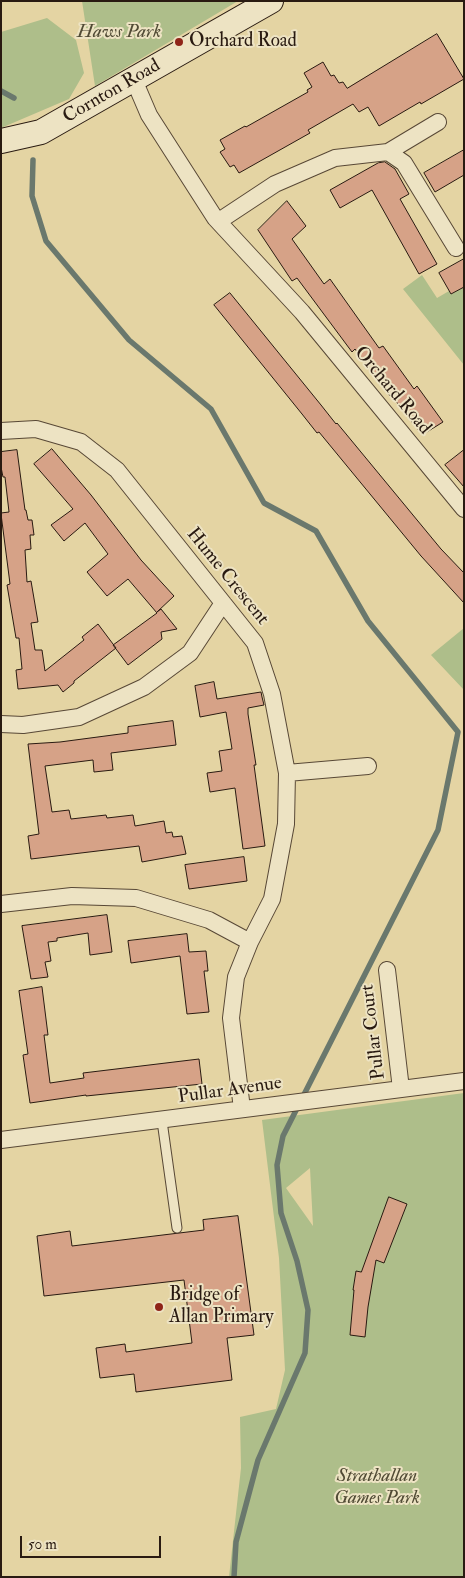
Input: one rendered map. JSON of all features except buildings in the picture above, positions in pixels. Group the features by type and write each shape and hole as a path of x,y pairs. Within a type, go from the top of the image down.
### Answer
{"main road":[{"name":"Cornton Road","path":"1,141 41,132 271,1"}],"street":[{"name":"Orchard Road","path":"134,80 149,115 219,221 302,312 464,509"},
{"path":"219,221 275,184 335,158 388,152 438,122"},
{"path":"388,152 404,163 456,248"},
{"name":"Hume Crescent","path":"1,430 36,429 82,442 117,470 169,538 255,643 272,694 286,773 286,824 272,899 250,942 236,977 231,1018 242,1109"},
{"path":"1,724 23,725 80,718 144,687 190,653 223,603"},
{"path":"286,773 368,766"},
{"path":"1,904 72,896 136,898 209,920 250,942"},
{"name":"Pullar Court","path":"387,970 401,1089"},
{"name":"Pullar Avenue","path":"1,1140 464,1082"}],"lane":[{"path":"162,1121 177,1228"}],"green space":[{"name":"Haws Park","path":"82,1 238,1 95,86"},
{"path":"47,18 76,40 84,73 69,99 1,128 1,32"},
{"path":"422,275 437,298 449,291 451,294 464,287 464,365 403,289"},
{"path":"464,628 464,690 431,655"},
{"name":"Strathallan Games Park","path":"464,1093 464,1577 229,1577 241,1468 240,1417 276,1409 285,1370 279,1258 262,1120","holes":["310,1168 313,1226 286,1188"]}],"waterway":[{"path":"1,91 14,98"},
{"path":"33,160 32,196 46,241 129,340 211,409 264,503 316,531 368,621 458,732 438,830 283,1136 277,1165 281,1213 297,1261 308,1310 305,1353 258,1460 236,1542 234,1577"}],"place":[{"name":"Orchard Road","path":"179,42"},
{"name":"Bridge of Allan Primary","path":"159,1307"}]}
